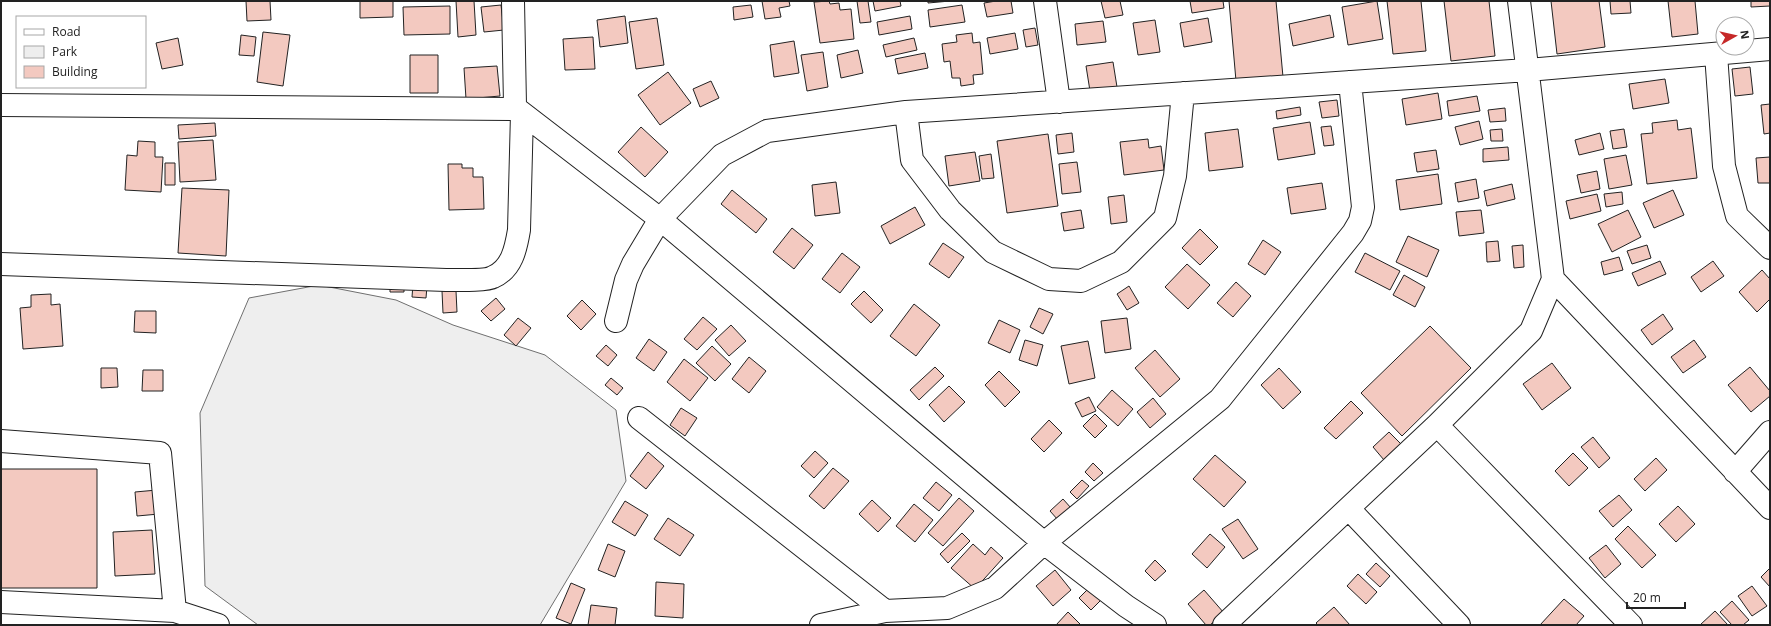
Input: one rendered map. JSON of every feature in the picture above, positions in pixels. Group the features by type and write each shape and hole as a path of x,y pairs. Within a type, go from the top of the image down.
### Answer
{"street":[{"path":"513,1 515,104 519,111 660,219 1044,543 1126,606 1155,625"},
{"path":"1045,1 1059,102"},
{"path":"1224,625 1438,425 1531,331 1552,279 1519,1"},
{"path":"1755,51 1770,50"},
{"path":"616,321 626,280 633,264 660,219 722,155 767,131 906,112 1528,70 1715,54"},
{"path":"1716,56 1724,166 1737,216 1770,248"},
{"path":"821,625 885,611 947,608 994,588 1044,543 1220,399 1353,233 1360,221 1363,207 1350,82"},
{"path":"906,112 912,160 950,210 993,252 1049,279 1081,282 1121,262 1165,218 1175,176 1183,93"},
{"path":"1,105 519,111"},
{"path":"1,264 446,280 493,278 508,267 516,248 519,230 519,111"},
{"path":"1552,279 1770,508"},
{"path":"639,418 885,611"},
{"path":"1438,425 1631,625"},
{"path":"1735,472 1770,432"},
{"path":"1,440 160,453 175,611"},
{"path":"1349,509 1459,625"},
{"path":"1,602 175,611 218,625"}],"green space":[{"path":"319,285 396,300 453,325 545,355 616,410 626,481 540,625 258,625 205,586 200,413 249,298"}],"building":[{"path":"246,1 270,1 271,20 247,21"},
{"path":"360,1 393,1 393,17 360,18"},
{"path":"456,1 474,1 476,35 458,37"},
{"path":"762,1 789,1 790,6 779,8 781,17 765,19"},
{"path":"829,1 830,4 839,3 840,10 851,9 854,39 820,43 814,2"},
{"path":"857,1 868,1 871,22 860,23"},
{"path":"873,1 900,1 901,6 875,11"},
{"path":"928,1 950,1 928,3"},
{"path":"1011,1 1013,13 987,17 984,3"},
{"path":"1101,1 1120,1 1123,15 1105,18"},
{"path":"1190,1 1223,1 1224,8 1192,13"},
{"path":"1229,1 1276,1 1283,77 1236,81"},
{"path":"1377,1 1383,39 1348,45 1342,7"},
{"path":"1387,1 1421,1 1426,51 1393,54"},
{"path":"1444,1 1489,1 1495,56 1451,61"},
{"path":"1551,1 1599,1 1605,47 1557,54"},
{"path":"1610,1 1630,1 1631,13 1611,14"},
{"path":"1668,1 1695,1 1698,34 1672,37"},
{"path":"1751,1 1770,1 1770,6 1751,7"},
{"path":"501,5 504,30 484,32 481,7"},
{"path":"751,5 753,17 734,20 733,7"},
{"path":"962,5 965,22 930,27 928,10"},
{"path":"450,6 450,34 404,35 403,7"},
{"path":"1330,15 1334,37 1293,46 1289,24"},
{"path":"625,16 628,43 600,47 597,20"},
{"path":"910,16 912,29 879,35 877,22"},
{"path":"657,18 664,65 636,69 629,22"},
{"path":"1208,18 1212,42 1184,47 1180,23"},
{"path":"1155,20 1160,52 1138,55 1133,23"},
{"path":"1103,21 1106,42 1077,45 1075,24"},
{"path":"1035,28 1038,45 1026,47 1023,30"},
{"path":"263,32 290,35 283,86 257,82"},
{"path":"972,33 973,43 980,42 983,74 973,75 974,84 961,86 960,78 952,78 950,61 944,62 942,44 957,42 956,35"},
{"path":"1015,33 1018,49 990,54 987,38"},
{"path":"241,35 256,37 254,56 239,55"},
{"path":"593,37 595,69 565,70 563,39"},
{"path":"178,38 183,65 162,69 156,43"},
{"path":"914,38 917,50 886,57 883,45"},
{"path":"794,41 799,73 774,77 770,45"},
{"path":"858,50 863,73 841,78 837,55"},
{"path":"823,52 828,87 807,91 801,55"},
{"path":"925,53 928,68 898,74 895,59"},
{"path":"410,55 438,55 438,93 410,93"},
{"path":"1113,62 1117,87 1090,91 1086,66"},
{"path":"497,66 500,96 466,99 464,68"},
{"path":"1750,67 1753,94 1735,96 1732,69"},
{"path":"668,72 691,103 660,125 638,95"},
{"path":"1665,79 1669,103 1633,109 1629,84"},
{"path":"711,81 719,98 700,107 693,89"},
{"path":"1438,93 1442,119 1406,125 1402,99"},
{"path":"1477,96 1480,111 1449,116 1447,101"},
{"path":"1337,100 1339,116 1322,118 1319,102"},
{"path":"1770,104 1770,133 1764,134 1761,105"},
{"path":"1300,107 1301,115 1277,119 1276,111"},
{"path":"1505,108 1506,121 1490,122 1488,110"},
{"path":"1677,120 1678,130 1691,128 1697,178 1647,184 1641,134 1653,133 1652,123"},
{"path":"1479,121 1483,139 1460,145 1455,127"},
{"path":"1310,122 1315,154 1278,160 1273,128"},
{"path":"215,123 216,136 179,139 178,125"},
{"path":"1331,126 1334,145 1324,146 1321,127"},
{"path":"641,127 668,152 645,177 618,152"},
{"path":"1238,129 1243,167 1209,171 1205,133"},
{"path":"1502,129 1503,141 1491,141 1490,130"},
{"path":"1624,129 1627,147 1613,149 1610,131"},
{"path":"1072,133 1074,152 1058,154 1056,135"},
{"path":"1600,133 1604,149 1579,155 1575,140"},
{"path":"1048,134 1058,206 1007,213 997,141"},
{"path":"1148,139 1149,148 1161,146 1164,170 1124,175 1120,142"},
{"path":"213,140 216,180 180,182 178,142"},
{"path":"138,141 155,142 155,157 163,157 161,192 125,190 127,155 137,156"},
{"path":"1508,147 1509,160 1483,162 1483,149"},
{"path":"1436,150 1439,169 1417,172 1414,153"},
{"path":"975,152 980,181 949,186 945,156"},
{"path":"991,154 994,178 982,179 979,156"},
{"path":"1626,155 1632,185 1609,189 1604,159"},
{"path":"1770,157 1770,183 1758,183 1756,158"},
{"path":"1077,162 1081,192 1062,194 1059,164"},
{"path":"165,163 175,163 175,185 165,185"},
{"path":"448,164 462,164 462,168 473,168 473,177 483,177 484,209 449,210"},
{"path":"1597,171 1600,189 1581,193 1577,175"},
{"path":"1438,174 1442,204 1400,210 1396,180"},
{"path":"1476,179 1479,198 1458,202 1455,183"},
{"path":"836,182 840,213 815,216 812,185"},
{"path":"1322,183 1326,209 1291,214 1287,188"},
{"path":"1512,184 1515,199 1487,206 1484,191"},
{"path":"182,188 229,190 226,256 178,253"},
{"path":"732,190 767,219 756,233 721,204"},
{"path":"1673,190 1684,215 1654,228 1643,203"},
{"path":"1622,192 1623,204 1606,207 1604,194"},
{"path":"1597,194 1601,211 1570,219 1566,201"},
{"path":"1124,195 1127,222 1111,224 1108,197"},
{"path":"915,207 925,225 890,244 881,226"},
{"path":"1081,210 1084,228 1064,231 1061,213"},
{"path":"1481,210 1484,233 1459,236 1456,212"},
{"path":"1628,210 1641,237 1612,252 1598,224"},
{"path":"792,228 813,245 794,269 773,252"},
{"path":"1200,229 1218,247 1200,265 1182,248"},
{"path":"1408,236 1439,250 1427,277 1396,262"},
{"path":"1263,240 1281,252 1265,275 1248,264"},
{"path":"1498,241 1500,261 1487,262 1486,242"},
{"path":"943,243 964,257 949,278 929,264"},
{"path":"1523,245 1524,267 1514,268 1512,246"},
{"path":"1647,245 1651,258 1632,264 1627,251"},
{"path":"842,253 860,267 840,293 822,279"},
{"path":"1365,253 1400,271 1390,290 1355,272"},
{"path":"1619,257 1623,270 1604,275 1601,262"},
{"path":"1660,261 1666,274 1638,286 1632,273"},
{"path":"1713,261 1724,276 1701,292 1691,277"},
{"path":"1187,264 1210,285 1188,309 1165,287"},
{"path":"1762,270 1770,279 1770,299 1757,312 1739,292"},
{"path":"1404,275 1425,287 1415,307 1393,295"},
{"path":"1236,282 1251,296 1233,317 1217,303"},
{"path":"390,283 404,283 404,292 390,292"},
{"path":"413,284 427,286 426,298 412,297"},
{"path":"1129,286 1139,303 1127,310 1117,294"},
{"path":"442,291 456,291 457,312 443,313"},
{"path":"864,291 883,310 871,323 851,304"},
{"path":"51,294 51,305 60,304 63,346 23,349 20,308 31,307 31,295"},
{"path":"496,298 505,309 491,321 481,311"},
{"path":"582,300 596,314 581,330 567,316"},
{"path":"914,304 940,325 916,356 890,336"},
{"path":"1039,308 1053,314 1043,334 1030,327"},
{"path":"135,311 156,311 156,333 134,332"},
{"path":"1663,314 1673,329 1652,345 1641,330"},
{"path":"703,317 717,329 697,350 684,339"},
{"path":"518,318 531,328 516,346 504,335"},
{"path":"1127,318 1131,349 1105,353 1101,321"},
{"path":"999,320 1020,330 1010,353 988,343"},
{"path":"731,325 746,341 729,356 715,340"},
{"path":"1430,326 1471,368 1402,436 1361,393"},
{"path":"649,339 667,352 654,371 636,358"},
{"path":"1025,340 1043,345 1037,366 1019,360"},
{"path":"1694,340 1706,357 1683,373 1671,357"},
{"path":"1088,341 1095,378 1069,384 1061,346"},
{"path":"606,345 617,355 608,366 596,356"},
{"path":"712,346 731,364 715,381 696,363"},
{"path":"1155,350 1180,379 1160,397 1135,368"},
{"path":"749,357 766,371 749,393 732,379"},
{"path":"684,359 708,378 690,401 667,382"},
{"path":"1552,363 1571,388 1542,410 1523,384"},
{"path":"935,367 944,376 919,400 910,390"},
{"path":"1750,367 1770,391 1770,396 1751,412 1728,385"},
{"path":"101,368 117,368 118,387 101,388"},
{"path":"1279,368 1301,392 1283,409 1261,385"},
{"path":"143,370 163,370 163,391 142,391"},
{"path":"999,371 1020,392 1005,407 985,385"},
{"path":"611,378 623,388 617,395 605,385"},
{"path":"949,386 965,402 944,422 929,405"},
{"path":"1112,390 1133,409 1118,426 1097,407"},
{"path":"1089,397 1096,411 1082,417 1075,403"},
{"path":"1153,398 1166,414 1150,428 1137,412"},
{"path":"1351,401 1363,413 1336,439 1324,428"},
{"path":"681,408 697,418 685,436 670,425"},
{"path":"1095,414 1107,426 1095,438 1083,426"},
{"path":"1049,420 1062,433 1044,452 1031,439"},
{"path":"1389,432 1401,444 1384,460 1373,447"},
{"path":"1593,437 1610,458 1599,468 1581,447"},
{"path":"815,451 828,463 814,478 801,466"},
{"path":"648,452 664,466 646,489 630,476"},
{"path":"1573,453 1588,468 1569,486 1555,471"},
{"path":"1215,455 1246,482 1224,507 1193,479"},
{"path":"1656,458 1667,470 1645,491 1634,479"},
{"path":"1093,463 1103,473 1094,481 1085,472"},
{"path":"833,468 849,481 824,509 809,496"},
{"path":"1,469 97,469 97,588 1,588"},
{"path":"1082,480 1089,486 1077,499 1070,492"},
{"path":"936,482 952,495 939,511 923,498"},
{"path":"157,490 159,514 137,516 135,492"},
{"path":"1619,495 1632,510 1613,527 1599,511"},
{"path":"959,498 974,511 943,546 928,533"},
{"path":"1063,499 1071,508 1058,520 1050,511"},
{"path":"872,500 891,518 878,532 859,514"},
{"path":"625,501 648,515 635,536 612,522"},
{"path":"914,504 933,520 915,542 896,526"},
{"path":"1678,506 1695,524 1676,542 1659,524"},
{"path":"668,518 694,535 680,556 654,539"},
{"path":"1238,519 1258,549 1243,559 1222,529"},
{"path":"1628,526 1656,555 1642,568 1615,539"},
{"path":"152,530 155,574 115,576 113,532"},
{"path":"962,533 970,541 948,563 940,554"},
{"path":"1210,534 1225,547 1207,568 1192,554"},
{"path":"608,544 625,551 615,577 598,570"},
{"path":"973,544 985,555 991,547 1003,558 975,589 951,568"},
{"path":"1606,545 1621,564 1605,578 1589,558"},
{"path":"1155,560 1166,571 1155,581 1145,571"},
{"path":"1376,563 1390,576 1380,587 1366,574"},
{"path":"1770,568 1770,587 1761,577"},
{"path":"1055,570 1071,590 1053,606 1036,586"},
{"path":"1358,574 1377,592 1366,604 1347,586"},
{"path":"656,582 684,584 683,618 655,616"},
{"path":"571,583 585,589 571,624 556,618"},
{"path":"1752,586 1767,606 1752,616 1738,596"},
{"path":"1090,587 1102,599 1091,610 1079,598"},
{"path":"1204,590 1224,613 1210,625 1206,625 1188,604"},
{"path":"1564,599 1584,616 1576,625 1540,625"},
{"path":"1732,601 1749,620 1743,625 1732,625 1720,612"},
{"path":"591,605 617,608 615,625 588,625"},
{"path":"1334,607 1350,625 1318,625 1316,623"},
{"path":"1715,611 1728,625 1700,625"},
{"path":"1068,612 1081,625 1056,625"}]}
